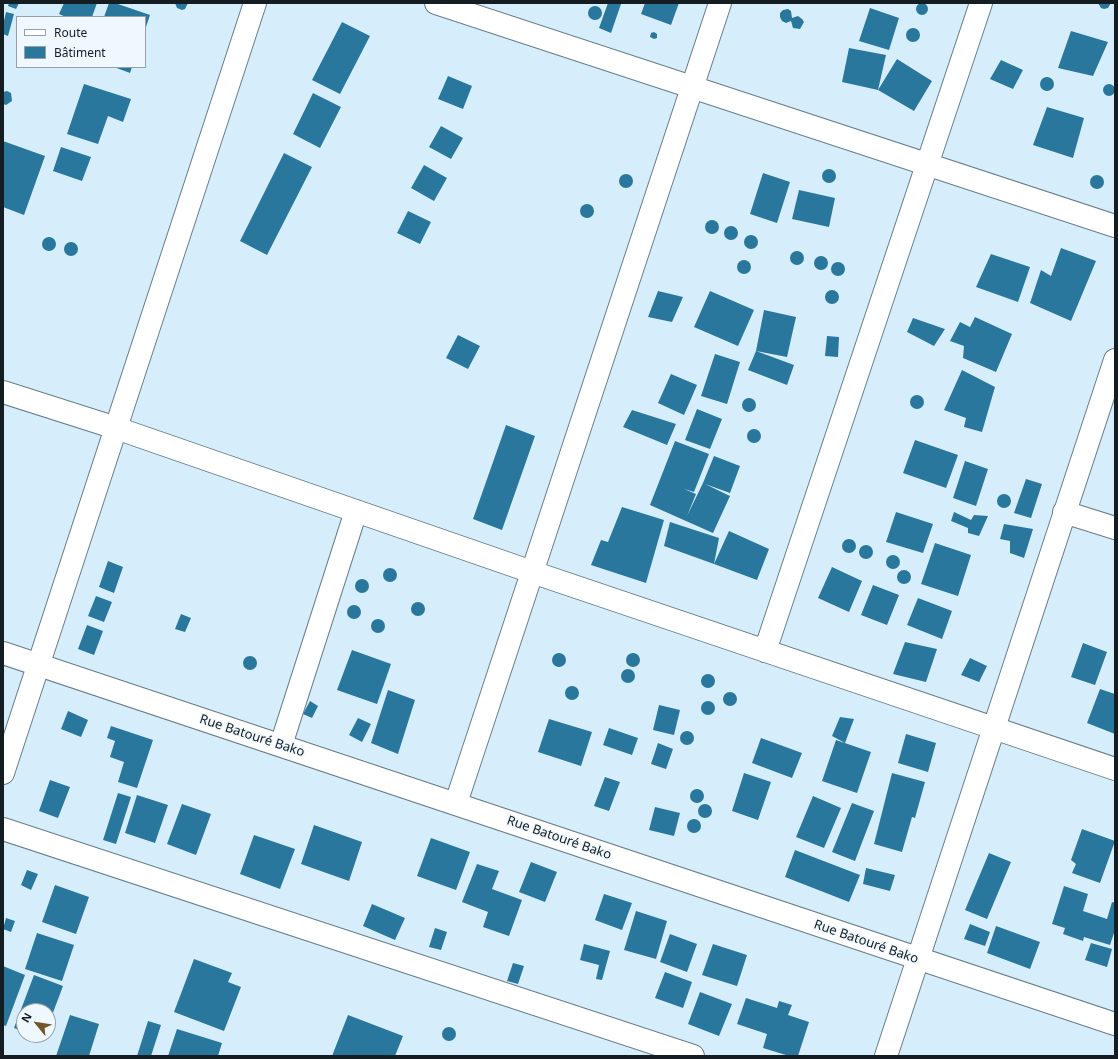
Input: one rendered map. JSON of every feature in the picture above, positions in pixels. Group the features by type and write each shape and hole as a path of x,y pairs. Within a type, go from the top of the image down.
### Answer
{"street":[{"path":"3,773 255,3"},
{"path":"436,3 1115,226"},
{"path":"456,803 720,3"},
{"path":"764,651 981,3"},
{"path":"886,1056 1115,360"},
{"path":"3,392 116,428 764,651 1115,768"},
{"path":"281,745 356,511"},
{"path":"1064,512 1115,528"},
{"name":"Rue Batouré Bako","path":"3,653 1115,1024"},
{"path":"3,830 693,1056"}],"building":[{"path":"9,3 19,3 16,9 8,6"},
{"path":"64,3 97,3 92,16 64,16 59,14"},
{"path":"109,3 115,3 150,15 146,27 146,16 104,16"},
{"path":"175,3 188,3 185,9 182,10 177,8"},
{"path":"608,3 621,4 611,33 599,28"},
{"path":"645,3 679,3 671,25 641,14"},
{"path":"924,3 927,4 927,14 920,15 917,14 916,7 917,4"},
{"path":"1098,3 1111,3 1108,8 1104,9 1101,8"},
{"path":"595,6 600,8 602,13 600,18 595,20 590,18 588,13 590,8"},
{"path":"870,8 899,18 889,50 859,41"},
{"path":"788,9 791,11 792,18 798,16 804,22 800,29 793,28 791,21 786,23 782,21 780,13 783,10"},
{"path":"6,12 14,14 8,36 3,34 3,25"},
{"path":"342,22 370,36 340,94 312,80"},
{"path":"913,28 918,30 920,35 918,40 913,42 908,40 906,35 908,30"},
{"path":"1071,31 1108,42 1093,76 1058,68"},
{"path":"654,32 657,34 657,38 654,39 650,37 651,33"},
{"path":"849,48 886,55 878,90 842,82"},
{"path":"897,59 932,81 914,111 878,90"},
{"path":"1001,60 1023,70 1013,89 990,79"},
{"path":"117,68 132,68 130,73"},
{"path":"448,76 472,86 463,109 438,99"},
{"path":"1047,77 1052,79 1054,84 1052,89 1047,91 1042,89 1040,84 1042,79"},
{"path":"84,84 131,99 123,122 108,116 98,144 67,134"},
{"path":"1111,84 1114,85 1114,95 1107,96 1104,95 1103,88 1104,85"},
{"path":"7,91 11,93 12,101 6,105 3,104 3,92"},
{"path":"313,93 341,107 320,148 293,134"},
{"path":"1047,107 1084,118 1073,158 1033,145"},
{"path":"441,126 463,138 451,159 429,147"},
{"path":"3,141 45,156 24,215 3,207"},
{"path":"61,147 91,157 82,181 53,171"},
{"path":"284,153 312,167 267,255 240,241"},
{"path":"424,165 447,178 434,201 411,188"},
{"path":"829,169 834,171 836,176 834,181 829,183 824,181 822,176 824,171"},
{"path":"763,173 790,182 777,223 750,214"},
{"path":"626,174 631,176 633,181 631,186 626,188 621,186 619,181 621,176"},
{"path":"1097,175 1102,177 1104,182 1102,187 1097,189 1092,187 1090,182 1092,177"},
{"path":"799,190 835,198 829,227 792,219"},
{"path":"587,204 592,206 594,211 592,216 587,218 582,216 580,211 582,206"},
{"path":"408,211 431,222 420,244 397,233"},
{"path":"712,220 717,222 719,227 717,232 712,234 707,232 705,227 707,222"},
{"path":"731,226 736,228 738,233 736,238 731,240 726,238 724,233 726,228"},
{"path":"751,235 756,237 758,242 756,247 751,249 746,247 744,242 746,237"},
{"path":"49,237 54,239 56,244 54,249 49,251 44,249 42,244 44,239"},
{"path":"71,242 76,244 78,249 76,254 71,256 66,254 64,249 66,244"},
{"path":"1061,248 1096,261 1071,321 1030,303 1041,270 1051,276"},
{"path":"797,251 802,253 804,258 802,263 797,265 792,263 790,258 792,253"},
{"path":"991,254 1030,267 1018,302 976,287"},
{"path":"821,256 826,258 828,263 826,268 821,270 816,268 814,263 816,258"},
{"path":"744,260 749,262 751,267 749,272 744,274 739,272 737,267 739,262"},
{"path":"838,262 843,264 845,269 843,274 838,276 833,274 831,269 833,264"},
{"path":"832,290 837,292 839,297 837,302 832,304 827,302 825,297 827,292"},
{"path":"658,291 683,297 672,322 648,317"},
{"path":"710,291 754,310 738,346 694,327"},
{"path":"764,310 796,317 787,357 756,351"},
{"path":"975,317 1012,334 996,372 963,358 964,346 950,341 960,322 970,327"},
{"path":"913,318 945,329 934,346 907,332"},
{"path":"458,335 480,346 468,369 446,358"},
{"path":"827,336 839,337 838,357 825,356"},
{"path":"756,351 794,365 787,385 748,370"},
{"path":"715,354 740,362 727,404 701,396"},
{"path":"962,370 995,387 982,432 964,427 966,418 944,410"},
{"path":"671,374 697,385 684,415 658,403"},
{"path":"917,395 922,397 924,402 922,407 917,409 912,407 910,402 912,397"},
{"path":"749,398 754,400 756,405 754,410 749,412 744,410 742,405 744,400"},
{"path":"697,409 722,419 710,449 685,440"},
{"path":"632,410 676,424 667,445 623,427"},
{"path":"506,425 535,436 502,530 473,519"},
{"path":"754,429 759,431 761,436 759,441 754,443 749,441 747,436 749,431"},
{"path":"915,440 958,455 946,488 903,473"},
{"path":"675,441 709,454 694,492 684,489 696,494 687,516 714,456 740,466 730,493 705,484 730,496 713,533 650,505"},
{"path":"965,461 988,469 976,506 953,498"},
{"path":"1026,479 1042,484 1031,518 1014,513"},
{"path":"1004,494 1009,496 1011,501 1009,506 1004,508 999,506 997,501 999,496"},
{"path":"622,507 664,520 646,583 591,565 601,540 608,542"},
{"path":"896,512 933,524 923,553 886,542"},
{"path":"954,512 971,520 974,515 988,516 979,536 968,533 968,528 951,521"},
{"path":"670,522 719,538 714,564 664,546"},
{"path":"1004,524 1033,529 1024,558 1010,553 1010,541 1000,539"},
{"path":"729,531 769,549 757,580 714,564"},
{"path":"849,539 854,541 856,546 854,551 849,553 844,551 842,546 844,541"},
{"path":"935,543 971,555 958,596 921,584"},
{"path":"866,545 871,547 873,552 871,557 866,559 861,557 859,552 861,547"},
{"path":"893,555 898,557 900,562 898,567 893,569 888,567 886,562 888,557"},
{"path":"108,561 123,567 114,593 99,587"},
{"path":"832,567 862,581 849,612 818,598"},
{"path":"390,568 395,570 397,575 395,580 390,582 385,580 383,575 385,570"},
{"path":"904,570 909,572 911,577 909,582 904,584 899,582 897,577 899,572"},
{"path":"362,579 367,581 369,586 367,591 362,593 357,591 355,586 357,581"},
{"path":"873,585 899,595 887,625 861,615"},
{"path":"96,596 112,602 104,622 88,616"},
{"path":"918,598 952,611 942,639 907,625"},
{"path":"418,602 423,604 425,609 423,614 418,616 413,614 411,609 413,604"},
{"path":"354,605 359,607 361,612 359,617 354,619 349,617 347,612 349,607"},
{"path":"181,614 191,618 185,632 175,629"},
{"path":"378,619 383,621 385,626 383,631 378,633 373,631 371,626 373,621"},
{"path":"87,625 103,631 94,655 78,649"},
{"path":"905,642 937,649 926,682 893,674"},
{"path":"1083,643 1107,652 1095,685 1071,677"},
{"path":"352,650 391,664 377,704 337,690"},
{"path":"559,653 564,655 566,660 564,665 559,667 554,665 552,660 554,655"},
{"path":"633,653 638,655 640,660 638,665 633,667 628,665 626,660 628,655"},
{"path":"247,656 253,656 257,660 257,666 253,670 247,670 243,666 243,660"},
{"path":"970,658 987,666 979,682 961,675"},
{"path":"628,669 633,671 635,676 633,681 628,683 623,681 621,676 623,671"},
{"path":"708,674 713,676 715,681 713,686 708,688 703,686 701,681 703,676"},
{"path":"572,686 577,688 579,693 577,698 572,700 567,698 565,693 567,688"},
{"path":"1100,689 1115,694 1115,734 1087,723"},
{"path":"388,690 415,700 398,754 371,743"},
{"path":"730,692 735,694 737,699 735,704 730,706 725,704 723,699 725,694"},
{"path":"310,701 318,706 312,718 303,714"},
{"path":"708,701 713,703 715,708 713,713 708,715 703,713 701,708 703,703"},
{"path":"659,705 680,710 674,735 653,730"},
{"path":"68,711 88,720 81,737 61,729"},
{"path":"840,717 854,719 845,743 832,736"},
{"path":"358,718 371,724 362,742 349,735"},
{"path":"549,719 592,732 581,766 538,752"},
{"path":"111,726 153,740 137,788 118,782 124,762 110,757 115,741 107,738"},
{"path":"609,728 638,738 632,755 603,745"},
{"path":"687,731 692,733 694,738 692,743 687,745 682,743 680,738 682,733"},
{"path":"906,734 936,743 928,772 898,763"},
{"path":"761,738 802,753 792,778 752,763"},
{"path":"836,740 871,752 857,793 822,781"},
{"path":"658,743 673,749 666,769 651,764"},
{"path":"744,773 771,782 758,820 732,811"},
{"path":"892,773 925,782 915,818 912,817 902,852 874,844"},
{"path":"605,777 620,782 609,811 594,806"},
{"path":"50,780 70,787 58,818 39,811"},
{"path":"697,789 702,791 704,796 702,801 697,803 692,801 690,796 692,791"},
{"path":"118,793 131,797 116,844 103,840"},
{"path":"137,795 168,805 155,843 125,833"},
{"path":"813,796 841,808 824,848 796,837"},
{"path":"852,803 874,811 855,861 832,852"},
{"path":"182,804 211,814 196,855 167,844"},
{"path":"705,804 710,806 712,811 710,816 705,818 700,816 698,811 700,806"},
{"path":"655,807 680,813 674,836 649,830"},
{"path":"694,819 699,821 701,826 699,831 694,833 689,831 687,826 689,821"},
{"path":"314,825 362,842 349,881 301,864"},
{"path":"1082,829 1115,841 1100,883 1072,873 1076,864 1071,860"},
{"path":"254,835 295,849 280,889 240,874"},
{"path":"431,838 470,852 456,890 417,876"},
{"path":"795,850 860,875 849,902 785,877"},
{"path":"989,853 1011,862 987,919 965,910"},
{"path":"531,862 557,872 545,902 519,892"},
{"path":"477,864 499,871 492,889 522,900 509,936 483,927 488,912 462,902"},
{"path":"866,868 895,875 890,891 863,884"},
{"path":"27,870 38,874 31,890 21,885"},
{"path":"55,885 89,897 76,934 42,922"},
{"path":"1064,886 1088,894 1083,911 1107,919 1112,902 1115,903 1115,930 1110,945 1084,937 1083,941 1063,934 1065,928 1052,924"},
{"path":"604,894 632,903 622,930 595,920"},
{"path":"372,904 405,918 395,940 363,926"},
{"path":"636,911 667,921 656,959 624,950"},
{"path":"6,918 15,921 11,932 3,929"},
{"path":"970,924 990,932 985,946 964,939"},
{"path":"996,926 1040,942 1030,969 987,953"},
{"path":"435,928 447,932 441,950 429,947"},
{"path":"37,933 74,945 62,981 25,969"},
{"path":"670,934 697,944 687,972 660,962"},
{"path":"1091,943 1112,949 1107,967 1085,960"},
{"path":"584,944 610,951 602,980 596,979 599,965 580,960"},
{"path":"713,944 747,955 737,986 702,975"},
{"path":"194,959 232,973 228,982 241,987 224,1031 174,1012"},
{"path":"513,963 524,966 518,984 507,981"},
{"path":"3,966 25,975 6,1026 3,1025"},
{"path":"665,972 692,982 683,1008 655,998"},
{"path":"34,975 63,986 56,1005 56,1003 23,1003"},
{"path":"700,992 732,1004 719,1036 688,1024"},
{"path":"746,998 777,1008 779,1001 792,1005 788,1015 809,1022 798,1056 789,1056 763,1048 767,1034 737,1024"},
{"path":"70,1015 99,1024 89,1056 56,1056"},
{"path":"348,1015 403,1036 395,1056 332,1056"},
{"path":"148,1021 161,1025 151,1056 137,1056"},
{"path":"446,1027 452,1027 456,1031 456,1037 452,1041 446,1041 442,1037 442,1031"},
{"path":"177,1029 222,1043 218,1056 168,1056"}]}
